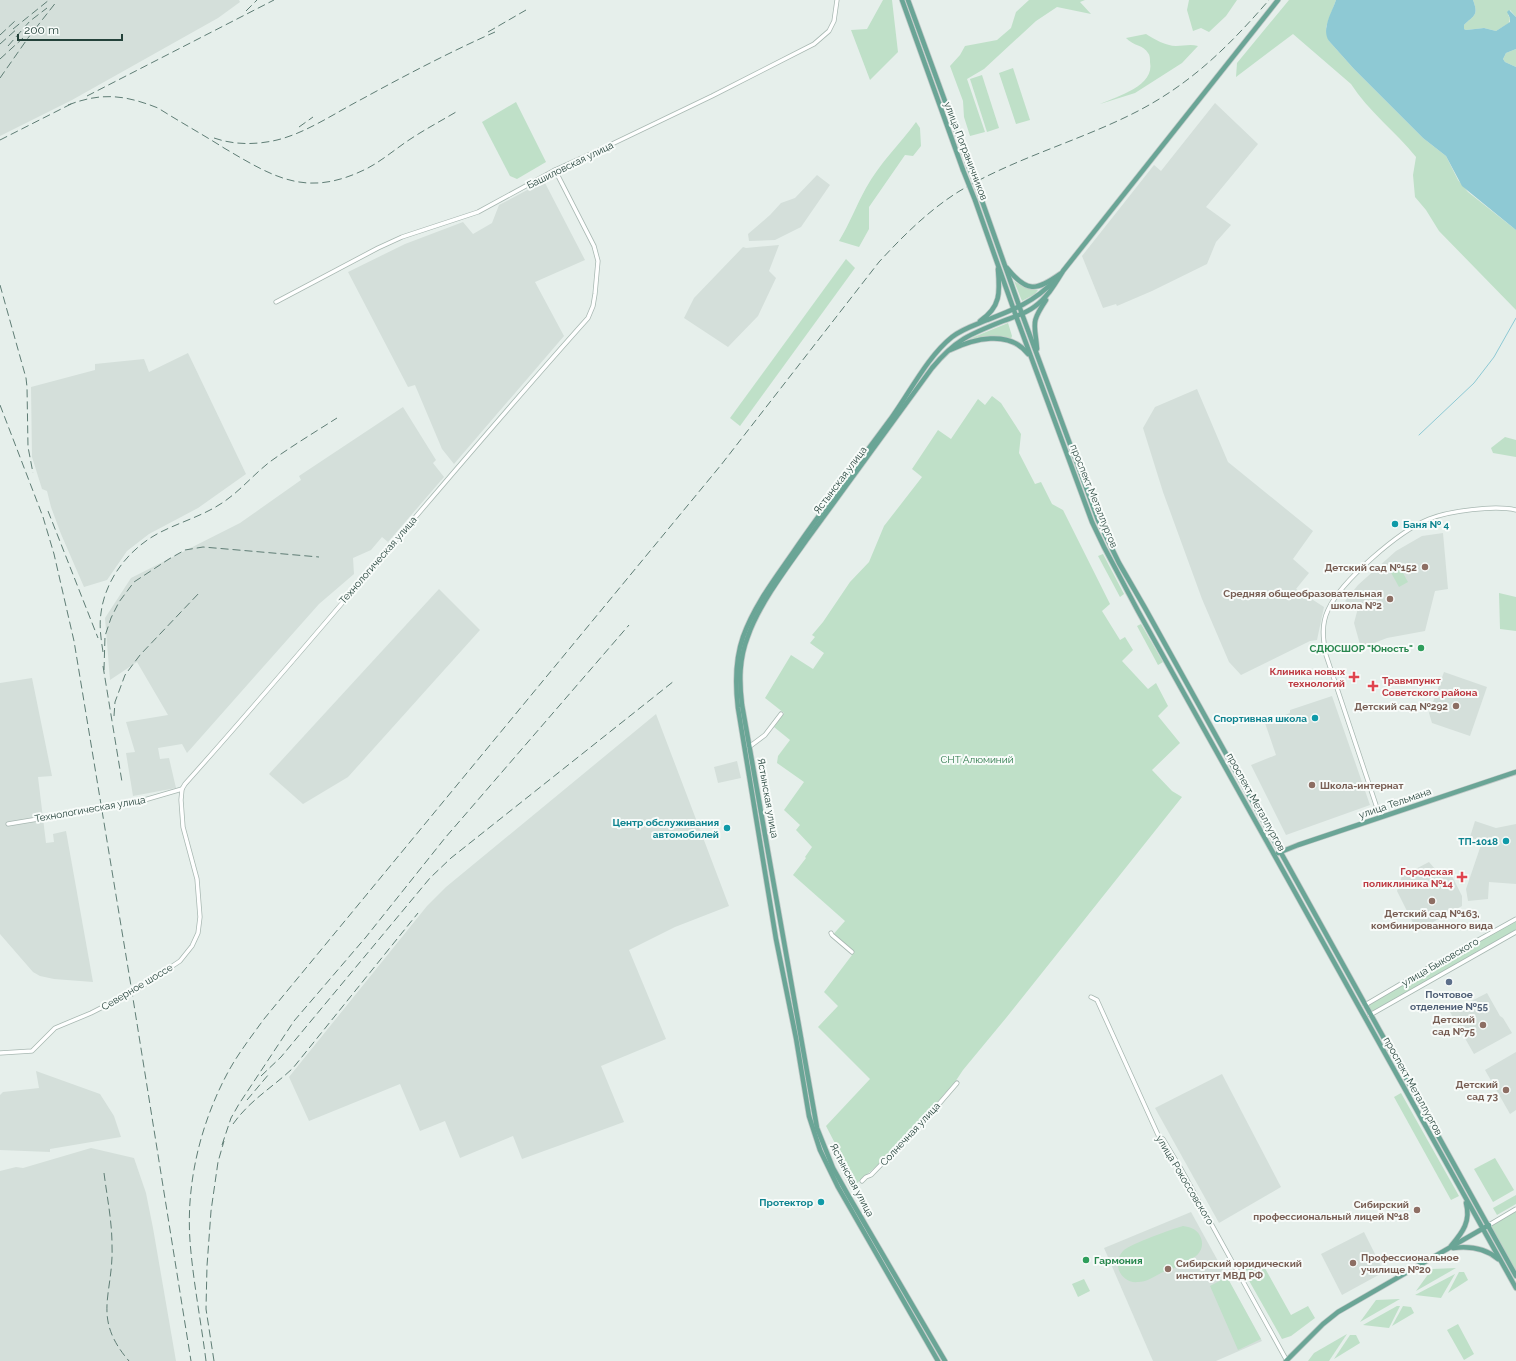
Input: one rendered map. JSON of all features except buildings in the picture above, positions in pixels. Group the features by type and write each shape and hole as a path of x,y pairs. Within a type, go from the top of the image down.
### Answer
{"main road":[{"name":"улица Пограничников","path":"902,0 1014,309"},
{"name":"улица Пограничников","path":"908,0 1020,307"},
{"path":"1038,356 1034,331 1035,318 1064,271 1278,0"},
{"path":"972,326 986,317 997,303 1000,286 997,262"},
{"path":"1005,264 1019,282 1036,287 1045,284 1064,271"},
{"name":"Ястынская улица","path":"938,1361 838,1187 812,1130 796,1038 776,939 738,708 736,676 737,662 743,636 755,611 772,583 820,514 893,415 934,355 953,337 972,326 1020,307 1038,297 1064,271"},
{"name":"Ястынская улица","path":"945,1361 844,1188 830,1161 817,1128 742,705 740,679 741,658 753,623 778,582 803,545 941,357 954,344 965,337 1022,314 1033,308 1043,300 1064,271"},
{"name":"проспект Металлургов","path":"1020,307 1101,528 1516,1276"},
{"name":"проспект Металлургов","path":"1014,309 1092,522 1104,547 1142,618 1516,1288"},
{"path":"941,357 951,350 968,342 977,339 990,338 1008,341 1018,345 1032,358"},
{"name":"улица Тельмана","path":"1275,855 1380,817 1516,772"},
{"path":"1360,1009 1365,1005"},
{"path":"1365,1018 1370,1015"},
{"path":"1449,1249 1466,1225 1468,1212 1463,1194"},
{"path":"1287,1361 1323,1324 1338,1312 1489,1225"},
{"path":"1449,1249 1465,1246 1472,1247 1492,1254 1500,1260"}],"street":[{"name":"Башиловская улица","path":"276,302 378,248 402,237 478,212 554,170 610,145 707,98 814,44 829,31 834,21 837,0"},
{"name":"Технологическая улица","path":"8,824 134,803 182,789 526,387 588,318 593,306 598,261 594,246 554,170"},
{"path":"1380,817 1326,655 1322,638 1327,610 1351,578 1380,551 1413,527 1430,519 1453,513 1487,509 1516,510"},
{"path":"749,747 765,736 781,714"},
{"name":"Северное шоссе","path":"0,1052 32,1051 55,1028 91,1013 138,989 180,961 192,946 198,933 200,917 197,879 183,826 181,800 182,789"},
{"name":"улица Быковского","path":"1365,1005 1516,919"},
{"name":"улица Быковского","path":"1370,1015 1516,932"},
{"path":"832,933 832,936 852,952"},
{"name":"улица Рокоссовского","path":"1091,997 1097,1000 1159,1137 1163,1139 1181,1169 1287,1361"},
{"name":"Солнечная улица","path":"862,1181 871,1175 900,1146 957,1083"},
{"path":"1489,1225 1516,1209"}],"shaded area":[{"path":"0,0 239,0 240,2 218,18 72,100 0,136"},
{"path":"1215,103 1258,144 1206,207 1231,225 1216,242 1207,264 1152,291 1117,306 1116,304 1103,308 1082,256 1154,165 1161,171"},
{"path":"817,175 830,185 801,227 775,240 749,241 748,234 770,215 781,203 795,198"},
{"path":"544,181 585,260 535,282 564,336 454,464 442,449 415,385 408,387 348,272 405,244 463,222 473,234 492,223 499,205"},
{"path":"779,245 769,271 776,278 758,316 728,347 684,318 694,298 743,247"},
{"path":"188,353 246,474 198,508 149,534 127,551 107,580 84,587 61,534 47,491 42,489 32,457 31,387 95,370 95,364 144,359 149,372"},
{"path":"1197,389 1228,462 1313,531 1293,559 1309,573 1296,589 1324,607 1317,640 1310,641 1241,675 1229,662 1202,599 1163,492 1143,428 1155,407"},
{"path":"403,407 436,460 433,463 444,477 388,542 382,537 371,550 353,558 354,574 319,604 187,753 182,744 158,748 160,759 169,758 176,788 133,796 126,753 135,752 126,722 168,715 137,662 110,680 105,618 131,578 240,523 301,480 299,476"},
{"name":"Средняя общеобразовательная школа №2","path":"1443,533 1448,589 1435,591 1425,631 1387,638 1361,648 1354,623 1358,608 1345,601 1358,585 1396,551 1422,536"},
{"path":"439,589 480,630 348,777 303,804 269,774"},
{"name":"Детский сад №292","path":"1444,672 1487,687 1470,736 1432,723 1429,713"},
{"path":"32,678 52,776 38,777 46,843 54,842 53,834 66,831 93,982 54,979 40,976 33,972 0,934 0,683"},
{"name":"Школа-интернат","path":"1332,696 1370,805 1286,835 1251,765 1276,755 1265,723 1290,713 1290,710"},
{"path":"656,714 729,906 675,927 629,950 666,1039 601,1066 624,1122 522,1159 513,1136 460,1158 445,1121 420,1131 400,1084 309,1121 289,1077 427,906 446,887"},
{"path":"737,761 741,778 718,783 714,767"},
{"path":"1475,821 1496,828 1516,824 1516,884 1489,882 1488,899 1468,901 1466,889 1482,842 1470,837"},
{"name":"Детский сад №163, комбинированного вида","path":"1429,862 1435,869 1451,874 1462,896 1462,906 1417,931 1397,891 1402,876"},
{"name":"Детский сад №75","path":"1487,993 1512,1033 1474,1054 1450,1012"},
{"name":"Детский сад 73","path":"1516,1052 1516,1110 1510,1114 1485,1070"},
{"path":"36,1071 100,1094 114,1116 121,1137 50,1149 50,1152 0,1150 0,1095 3,1092 39,1088"},
{"path":"1222,1074 1281,1187 1219,1223 1155,1108"},
{"path":"91,1148 134,1158 146,1193 176,1361 0,1361 0,1171 16,1167 23,1168"},
{"name":"Сибирский юридический институт МВД РФ","path":"1191,1212 1262,1341 1216,1361 1153,1361 1104,1248"},
{"name":"Профессиональное училище №20","path":"1364,1232 1384,1272 1342,1295 1321,1254"}],"green space":[{"path":"883,0 892,0 898,52 870,80 851,30 867,29"},
{"path":"1029,0 1085,0 1080,2 1091,14 1057,7 1036,21 984,69 967,79 985,132 970,136 964,117 963,101 950,66 960,55 965,46 997,40 1011,28 1016,12"},
{"path":"1189,0 1237,0 1226,16 1209,32 1201,28 1193,31 1187,10"},
{"path":"1289,0 1336,0 1326,27 1329,41 1354,69 1423,138 1446,156 1458,180 1468,192 1516,230 1516,310 1439,231 1426,210 1415,197 1413,175 1416,157 1374,112 1351,84 1293,34 1236,77 1237,63"},
{"path":"1473,0 1516,0 1516,17 1510,10 1508,15 1510,18 1509,23 1496,31 1484,28 1466,30 1464,29 1464,25 1473,17 1476,9"},
{"path":"1146,34 1168,45 1198,46 1182,63 1135,93 1100,104 1125,94 1141,84 1147,78 1150,70 1149,54 1144,48 1132,43 1126,38"},
{"path":"1516,49 1516,67 1505,62 1503,59 1506,53"},
{"path":"1013,68 1030,120 1016,124 999,73"},
{"path":"982,75 999,128 987,132 970,79"},
{"path":"516,102 546,162 517,179 510,176 482,122"},
{"path":"916,122 920,128 921,146 913,156 905,155 869,207 869,229 859,247 839,241 871,179"},
{"path":"846,259 855,268 740,426 730,418"},
{"path":"1014,281 1022,286 1038,290 1035,294 1022,301"},
{"path":"1008,323 1012,336 1011,339 990,336 969,339"},
{"name":"СНТ Алюминий","path":"992,396 1001,403 1021,434 1019,453 1035,484 1041,482 1052,504 1063,510 1110,604 1102,611 1120,640 1125,637 1133,650 1122,661 1148,689 1156,683 1168,706 1158,716 1180,743 1152,770 1172,791 1182,797 963,1070 955,1082 893,1152 850,1189 835,1157 840,1153 826,1126 870,1079 818,1027 838,1006 824,992 852,955 831,937 845,921 793,875 806,858 805,857 812,847 796,830 800,825 784,810 804,782 777,763 778,756 790,740 774,727 784,713 765,698 791,655 813,669 824,653 810,643 815,637 812,635 823,622 850,582 869,562 884,526 922,477 912,469 938,430 951,439 978,399 985,405"},
{"path":"1505,437 1516,440 1516,457 1493,453 1491,448"},
{"path":"1103,554 1124,594 1120,597 1098,556"},
{"path":"1398,564 1408,582 1399,587 1389,569"},
{"path":"1499,593 1516,597 1516,631 1500,629"},
{"path":"1141,624 1163,662 1158,665 1137,626"},
{"path":"1516,919 1516,932 1370,1015 1365,1005"},
{"path":"1401,1093 1459,1196 1451,1200 1394,1097"},
{"path":"1495,1158 1514,1190 1493,1202 1474,1169"},
{"path":"1516,1195 1516,1204 1497,1215 1493,1208"},
{"path":"1516,1209 1516,1276 1489,1225"},
{"path":"1183,1226 1193,1229 1200,1236 1202,1244 1201,1250 1196,1256 1144,1281 1132,1282 1123,1276 1118,1267 1118,1261 1123,1251 1161,1233"},
{"path":"1261,1261 1291,1315 1308,1306 1315,1318 1291,1336 1282,1339 1243,1270"},
{"path":"1456,1268 1416,1291 1432,1269"},
{"path":"1459,1272 1464,1272 1468,1280 1448,1293"},
{"path":"1455,1274 1441,1298 1415,1295"},
{"path":"1227,1277 1261,1339 1238,1350 1210,1286"},
{"path":"1084,1279 1090,1291 1078,1297 1072,1284"},
{"path":"1400,1299 1360,1322 1376,1300"},
{"path":"1397,1306 1400,1306 1389,1328 1363,1325"},
{"path":"1403,1306 1411,1307 1414,1313 1392,1326"},
{"path":"1458,1324 1474,1354 1464,1360 1447,1330"},
{"path":"1347,1334 1329,1361 1308,1361 1314,1353"},
{"path":"1350,1335 1356,1335 1360,1343 1334,1359"}],"water":[{"path":"1336,0 1473,0 1476,9 1473,17 1464,25 1464,29 1466,30 1484,28 1496,31 1510,22 1507,12 1509,10 1516,17 1516,49 1506,53 1503,59 1505,62 1516,67 1516,230 1462,186 1446,156 1423,138 1354,69 1329,41 1326,31"}],"waterway":[{"path":"1419,435 1474,383 1494,357 1516,318"}],"railway":[{"path":"13,29 49,0"},
{"path":"246,11 257,0"},
{"path":"87,96 274,0"},
{"path":"206,1361 191,1256 189,1220 193,1177 202,1134 217,1093 235,1060 264,1019 721,465 879,262 897,243 936,207 979,180 1024,159 1116,122 1158,100 1193,75 1225,48 1269,0"},
{"path":"0,78 28,38 57,1"},
{"path":"8,46 30,21 47,8"},
{"path":"488,32 526,10"},
{"path":"0,35 15,21"},
{"path":"0,44 18,28"},
{"path":"214,138 229,142 253,143 269,142 299,133 428,64 495,32"},
{"path":"0,59 23,38"},
{"path":"68,105 92,98 103,97 135,100 158,108 259,168 292,181 309,183 326,182 345,178 366,169 418,134 456,112"},
{"path":"0,140 73,103"},
{"path":"299,127 313,117"},
{"path":"0,285 26,378 28,447 33,473"},
{"path":"0,405 43,517 54,554 74,641 191,1361"},
{"path":"103,652 100,623 103,601 113,578 128,557 137,548 157,534 209,511 225,501 271,461 337,418"},
{"path":"48,511 98,638"},
{"path":"104,670 105,636 111,618 119,602 134,582 185,550 203,547 319,557"},
{"path":"114,716 115,702 125,675 140,655 200,592"},
{"path":"222,1145 231,1118 239,1104 294,1021 366,937 445,838 629,625"},
{"path":"103,666 122,782"},
{"path":"261,1076 281,1057 430,878 451,858 674,681"},
{"path":"233,1124 254,1101 293,1068 418,913"},
{"path":"247,1100 269,1074"},
{"path":"214,1361 206,1309 207,1266 211,1211 218,1162 224,1141"},
{"path":"104,1173 112,1236 112,1262 107,1318 117,1345 129,1361"}],"place":[{"name":"Баня № 4","path":"1395,524"},
{"name":"Детский сад №152","path":"1425,567"},
{"name":"Средняя общеобразовательная школа №2","path":"1390,599"},
{"name":"СДЮСШОР \"Юность\"","path":"1421,648"},
{"name":"Клиника новых технологий","path":"1354,677"},
{"name":"Травмпункт Советского района","path":"1373,686"},
{"name":"Детский сад №292","path":"1456,706"},
{"name":"Спортивная школа","path":"1315,718"},
{"name":"Школа-интернат","path":"1312,785"},
{"name":"Центр обслуживания автомобилей","path":"727,828"},
{"name":"ТП-1018","path":"1506,841"},
{"name":"Городская поликлиника №14","path":"1462,877"},
{"name":"Детский сад №163, комбинированного вида","path":"1432,901"},
{"name":"Почтовое отделение №55","path":"1449,982"},
{"name":"Детский сад №75","path":"1483,1025"},
{"name":"Детский сад 73","path":"1506,1090"},
{"name":"Протектор","path":"821,1202"},
{"name":"Сибирский профессиональный лицей №18","path":"1417,1210"},
{"name":"Гармония","path":"1086,1260"},
{"name":"Профессиональное училище №20","path":"1353,1263"},
{"name":"Сибирский юридический институт МВД РФ","path":"1168,1269"}]}
